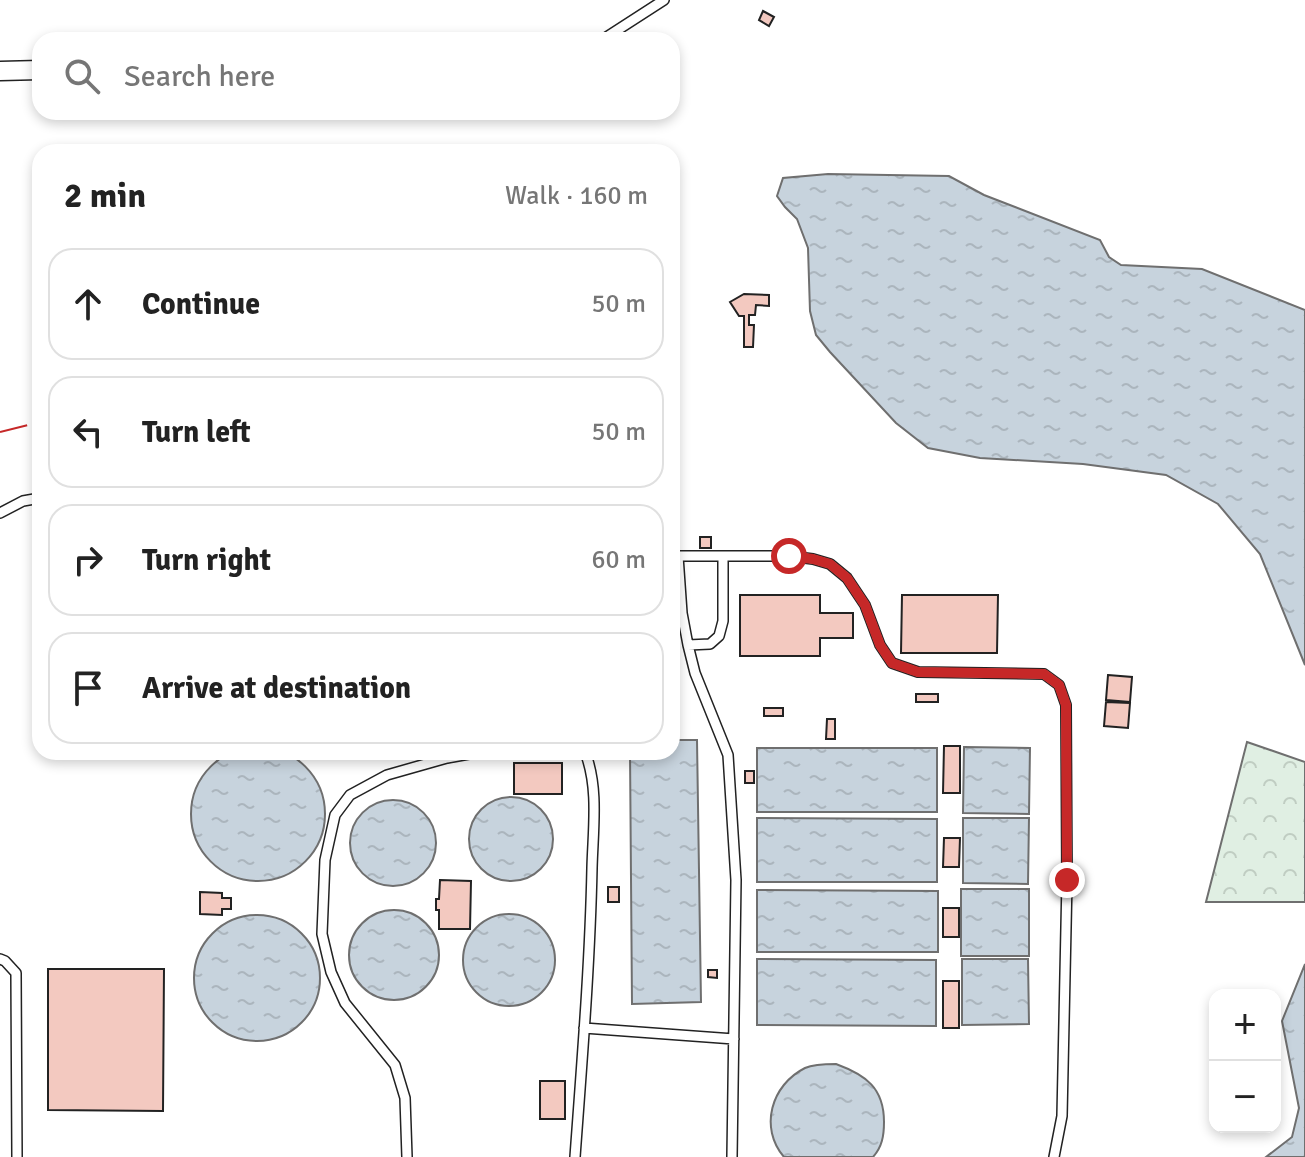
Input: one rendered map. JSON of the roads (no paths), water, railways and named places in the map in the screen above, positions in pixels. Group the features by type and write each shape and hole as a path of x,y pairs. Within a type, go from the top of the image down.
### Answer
{"street":[{"path":"0,71 32,70"}],"lane":[{"path":"614,32 664,0"},
{"path":"0,513 32,499"},
{"path":"680,556 789,556 830,564 847,578 865,605 880,645 892,663 918,672 1044,674 1059,685 1066,705 1067,880 1062,1116 1054,1157"},
{"path":"688,645 710,644 719,636 723,621 723,556"},
{"path":"680,595 695,673 728,755 736,880 732,1157"},
{"path":"407,1157 405,1098 395,1065 345,1003 331,972 322,934 325,860 335,815 350,795 387,775 440,760"},
{"path":"575,1157 591,926 594,801 588,760"},
{"path":"0,959 16,973 17,1157"},
{"path":"584,1028 734,1039"}],"water":[{"path":"828,174 949,176 984,195 1100,240 1109,257 1121,265 1202,269 1305,310 1305,665 1260,554 1218,504 1166,475 1083,464 980,458 928,448 896,423 816,335 810,311 808,248 797,219 777,196 783,178"},
{"path":"680,740 697,740 701,1002 632,1004 630,760 680,760"},
{"path":"964,747 1030,748 1029,814 963,813"},
{"path":"757,748 937,748 937,812 757,812"},
{"path":"220,760 296,760 313,777 325,814 320,840 305,861 284,876 258,881 232,876 211,861 196,840 191,814 196,788"},
{"path":"503,797 519,797 535,804 546,815 553,839 550,855 541,869 519,881 503,881 487,874 476,863 469,847 469,831 476,815 487,804"},
{"path":"393,800 417,807 429,819 436,843 429,867 417,879 393,886 369,879 357,867 350,843 357,819 369,807"},
{"path":"757,818 937,819 937,882 757,882"},
{"path":"963,818 1029,818 1028,884 963,883"},
{"path":"961,889 1029,889 1029,956 961,956"},
{"path":"757,890 938,891 938,952 757,952"},
{"path":"394,910 419,918 431,930 439,955 431,980 419,992 394,1000 369,992 357,980 349,955 357,930 369,918"},
{"path":"509,914 526,918 541,928 551,943 555,960 551,977 541,992 526,1002 509,1006 492,1002 477,992 467,977 463,960 467,943 477,928 492,918"},
{"path":"257,915 281,920 302,933 315,954 320,978 315,1002 302,1023 281,1036 257,1041 233,1036 212,1023 199,1002 194,978 199,954 212,933 233,920"},
{"path":"757,959 936,960 936,1026 757,1025"},
{"path":"962,959 1028,959 1029,1024 962,1025"},
{"path":"1305,964 1305,1157 1266,1157 1292,1137 1299,1108 1282,1021"},
{"path":"836,1064 864,1078 877,1092 884,1122 879,1149 873,1157 784,1157 772,1133 772,1108 777,1096 793,1076 805,1068"}]}
